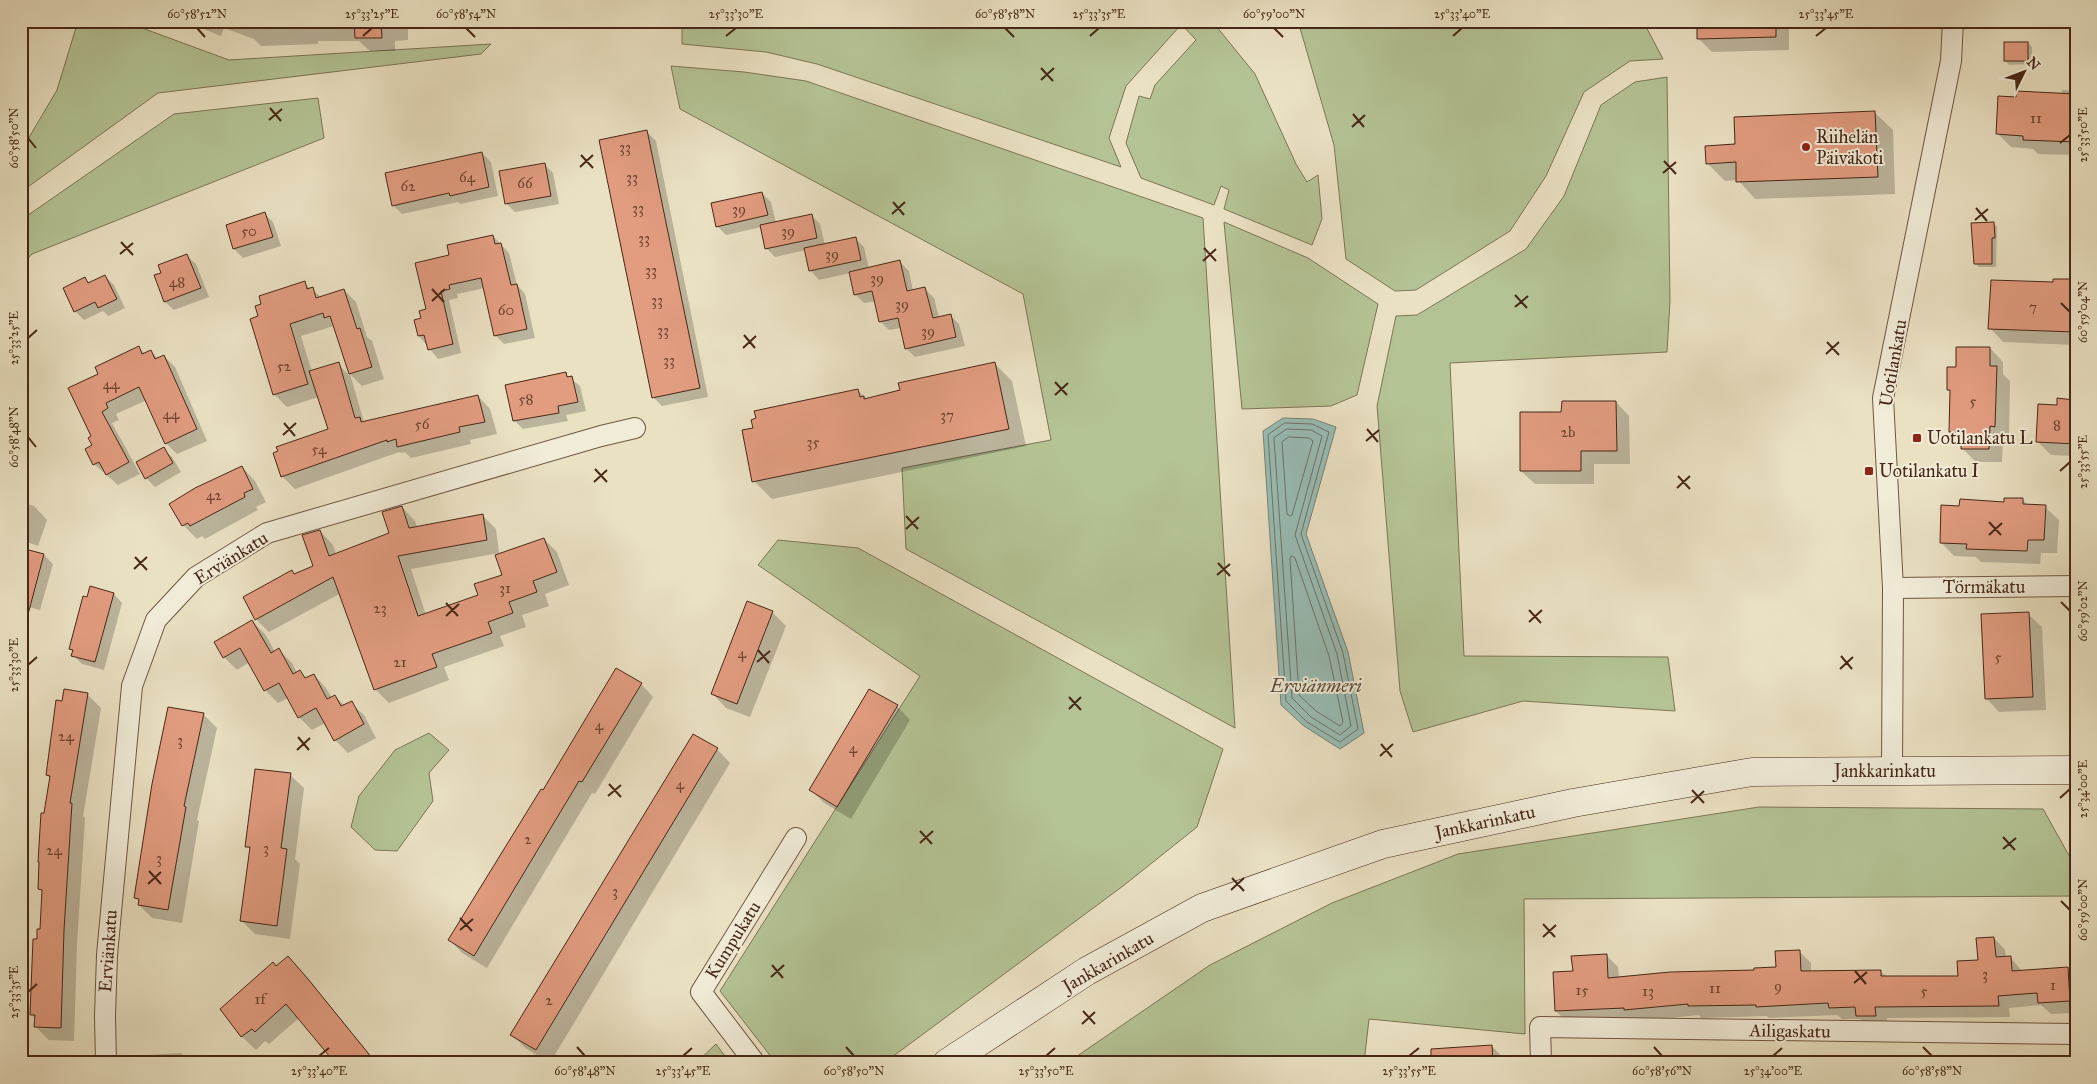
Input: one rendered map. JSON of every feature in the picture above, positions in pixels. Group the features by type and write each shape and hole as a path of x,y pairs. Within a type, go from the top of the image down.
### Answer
{"street":[{"name":"Uotilankatu","path":"1892,770 1893,588 1883,398 1950,61 1953,21"},
{"name":"Erviänkatu","path":"106,1063 104,1016 107,955 132,686 156,620 196,577 266,533 601,436 635,428"},
{"name":"Törmäkatu","path":"1893,588 2076,586"},
{"name":"Jankkarinkatu","path":"947,1063 1087,971 1202,908 1383,844 1573,803 1752,772 2076,770"},
{"name":"Kumpukatu","path":"755,1063 701,992 796,838"},
{"name":"Ailigaskatu","path":"1541,1063 1540,1027 2076,1034"}],"green space":[{"path":"78,21 123,21 229,60 491,44 481,54 158,93 25,189 21,171 21,151 57,90"},
{"path":"682,21 1180,21 1179,27 1126,86 1109,138 1121,167 817,64 766,52 682,44"},
{"path":"1191,21 1212,21 1255,74 1296,164 1307,182 1318,175 1322,219 1312,245 1224,209 1229,190 1221,186 1214,205 1141,178 1126,143 1139,96 1150,99 1155,85 1196,40 1184,27"},
{"path":"1298,21 1643,21 1663,59 1630,61 1584,92 1546,176 1510,231 1416,290 1395,291 1346,259 1334,145"},
{"path":"671,66 744,72 806,81 1203,218 1235,728 906,549 902,468 1051,440 1023,294 680,109"},
{"path":"1667,77 1670,301 1667,352 1450,363 1464,656 1668,657 1675,711 1523,701 1413,732 1400,691 1377,406 1396,316 1417,315 1526,249 1564,196 1601,105 1635,82"},
{"path":"318,98 324,138 32,254 21,266 21,220 174,114"},
{"path":"1224,222 1308,258 1378,304 1357,395 1331,406 1242,409"},
{"path":"778,540 858,548 1223,749 1197,827 1123,886 884,1063 776,1063 720,991 920,676 758,565"},
{"path":"429,733 449,750 429,773 433,801 397,851 375,850 351,827 359,796 395,750"},
{"path":"1759,807 2043,809 2076,868 2076,896 1524,899 1525,1034 1369,1019 1364,1063 1067,1063 1210,965 1332,903 1458,854"},
{"path":"716,1044 730,1063 696,1063"}],"water":[{"name":"Erviänmeri","path":"1283,418 1313,419 1336,427 1306,534 1348,652 1364,733 1340,749 1304,726 1281,705 1263,431"}],"building":[{"path":"354,21 381,21 382,38 355,38"},
{"path":"1697,21 1776,21 1776,37 1697,39"},
{"path":"2004,42 2028,42 2028,61 2004,61"},
{"path":"2016,91 2076,94 2076,142 2023,140 2023,136 1996,134 1998,96 2016,97"},
{"name":"Riihelän Päiväkoti","path":"1875,111 1878,177 1736,182 1736,162 1706,164 1705,146 1735,144 1734,117"},
{"path":"647,130 700,388 652,398 599,140"},
{"path":"482,152 489,187 450,196 449,193 392,206 385,173"},
{"path":"545,163 551,196 505,204 499,171"},
{"path":"762,192 768,215 716,227 711,203"},
{"path":"265,212 273,237 233,249 226,225"},
{"path":"812,214 817,238 765,249 760,225"},
{"path":"1994,222 1995,238 1992,238 1992,264 1974,264 1971,223"},
{"path":"493,235 495,244 501,243 511,285 517,284 527,329 494,336 481,278 449,285 450,289 441,291 453,344 428,350 424,335 418,336 414,320 421,318 419,311 426,309 415,263 449,255 447,245"},
{"path":"856,237 861,260 809,271 804,248"},
{"path":"187,254 201,288 164,302 154,275 161,273 158,265"},
{"path":"900,260 907,291 925,287 933,318 951,314 956,337 905,349 898,318 879,322 872,291 854,295 849,272"},
{"path":"105,275 117,299 98,308 95,302 74,312 63,288 85,277 88,283"},
{"path":"2053,279 2072,279 2072,285 2076,286 2076,332 1988,329 1991,280 2053,282"},
{"path":"305,281 307,289 313,287 316,298 344,289 357,329 360,328 372,367 349,374 330,316 324,318 323,313 290,324 308,384 273,395 250,319 258,316 255,306 261,304 259,296"},
{"path":"139,346 142,354 151,350 155,359 164,355 197,429 165,444 139,387 106,403 108,408 102,412 129,462 106,475 99,462 93,465 85,449 92,445 88,438 91,436 68,388 98,374 95,367"},
{"path":"1956,347 1990,347 1990,366 1997,366 1995,427 1990,426 1989,449 1961,449 1961,432 1949,432 1950,390 1947,390 1947,367 1956,367"},
{"path":"339,362 355,418 360,417 361,422 478,395 485,422 459,427 460,432 397,447 396,439 387,442 387,440 281,477 273,453 278,451 276,447 328,429 309,371"},
{"path":"995,362 1009,429 752,482 742,430 753,428 751,420 756,418 754,411 858,389 860,397 864,396 864,399 900,390 898,383"},
{"path":"566,372 567,377 572,376 578,402 558,406 559,413 513,421 505,385"},
{"path":"2057,398 2074,400 2073,408 2076,408 2076,444 2036,442 2038,404 2057,405"},
{"path":"1562,401 1616,401 1617,451 1581,451 1581,471 1520,471 1520,412 1561,412"},
{"path":"164,447 173,463 145,479 136,462"},
{"path":"242,466 253,489 244,493 245,497 190,526 188,523 182,526 169,504 195,488"},
{"path":"2004,498 2023,498 2023,504 2046,505 2044,540 2028,540 2027,551 1966,549 1967,544 1940,543 1941,505 1959,506 1960,499 2004,502"},
{"path":"402,506 409,528 483,514 487,540 398,556 418,616 478,595 474,584 502,575 495,555 544,538 557,572 533,581 537,592 509,602 513,613 488,622 492,633 432,654 437,667 374,690 333,577 255,620 243,597 292,570 294,574 313,566 302,535 320,530 329,556 389,533 382,512"},
{"path":"21,548 44,554 27,618 21,618"},
{"path":"90,586 114,593 95,662 71,656 73,650 69,649 83,596 87,597"},
{"path":"747,601 773,611 737,704 711,694"},
{"path":"2029,612 2033,697 1985,699 1981,614"},
{"path":"252,620 271,653 279,648 293,674 300,670 305,678 314,674 327,699 335,695 341,706 352,701 364,724 334,741 316,708 298,718 279,683 264,691 240,648 223,658 214,642"},
{"path":"616,668 642,683 582,782 579,781 474,956 448,940 541,789 543,790"},
{"path":"64,689 88,693 70,803 72,803 64,930 61,1028 34,1027 35,1015 30,1015 33,939 37,939 37,929 40,929 42,890 38,889 38,862 41,813 44,813 50,776 46,775 56,700 62,701"},
{"path":"869,689 898,705 837,807 809,790"},
{"path":"168,707 204,713 184,806 186,807 168,910 138,905 139,899 134,898 152,784"},
{"path":"693,734 718,748 536,1050 510,1035"},
{"path":"255,769 291,773 281,848 287,849 277,926 240,921 250,847 245,847"},
{"path":"1994,937 1996,957 2011,956 2012,971 2068,967 2070,1001 2038,1003 2037,993 1998,996 1999,1006 1875,1007 1876,1016 1856,1016 1855,1007 1829,1008 1828,1003 1756,1007 1756,1005 1688,1006 1688,1004 1624,1010 1624,1008 1555,1011 1553,972 1573,971 1571,956 1607,954 1608,978 1670,972 1754,970 1754,968 1776,967 1775,951 1800,950 1801,971 1881,970 1881,976 1958,976 1957,961 1978,960 1976,938"},
{"path":"288,956 376,1063 335,1063 286,1004 255,1032 252,1029 241,1037 220,1009 273,962 276,966"},
{"path":"1492,1045 1493,1063 1431,1063 1431,1049"}],"place":[{"name":"Riihelän Päiväkoti","path":"1806,147"},
{"name":"Uotilankatu L","path":"1917,438"},
{"name":"Uotilankatu I","path":"1869,471"}]}
